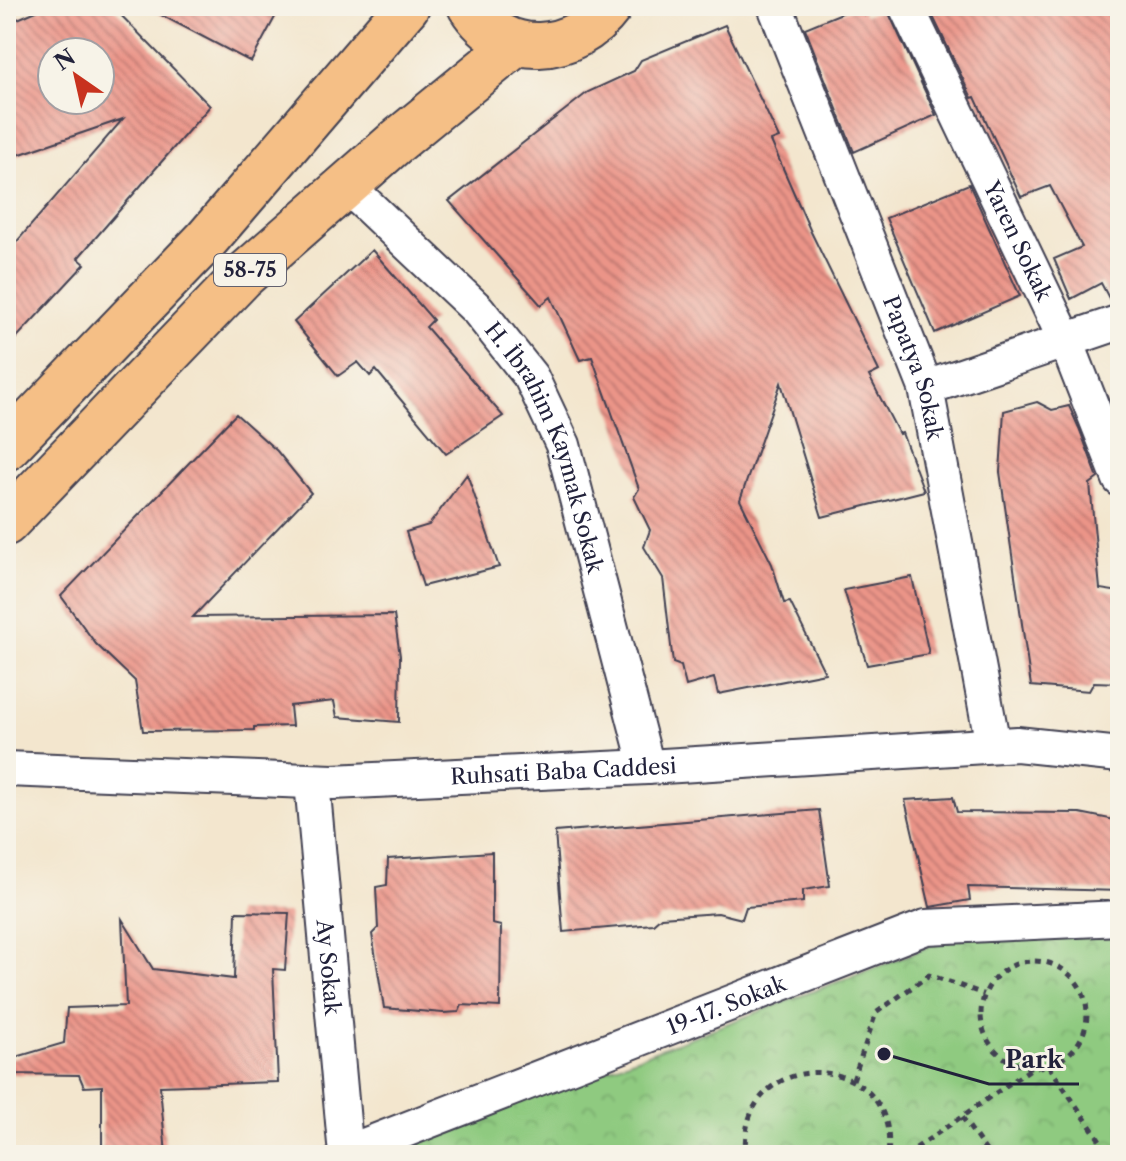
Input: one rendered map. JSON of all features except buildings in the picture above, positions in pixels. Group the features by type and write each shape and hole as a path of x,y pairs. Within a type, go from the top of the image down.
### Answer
{"main road":[{"path":"6,448 206,240 407,6"},
{"path":"470,6 494,32 517,43 544,45 570,40 593,27 610,6"},
{"name":"58-75","path":"6,523 242,277 517,43"}],"street":[{"name":"Papatya Sokak","path":"775,6 926,388 993,745"},
{"name":"Yaren Sokak","path":"906,6 1066,341 1120,479"},
{"name":"H. İbrahim Kaymak Sokak","path":"347,186 478,310 531,377 563,445 647,767"},
{"path":"926,388 1120,322"},
{"name":"Ruhsati Baba Caddesi","path":"6,769 312,782 647,767 1017,744 1120,755"},
{"name":"Ay Sokak","path":"312,782 346,1154"},
{"name":"19-17. Sokak","path":"346,1154 926,927 1120,918"}],"path":[{"path":"1041,960 1059,966 1074,977 1084,992 1088,1011 1086,1029 1078,1046 1049,1066 1032,1068 1015,1065 989,1044 982,1028 984,994 993,980 1023,961 1041,960"},
{"path":"853,1080 876,1013 929,975 984,994"},
{"path":"1049,1066 1110,1155"},
{"path":"906,1155 1032,1068"},
{"path":"746,1155 744,1139 750,1115 763,1094 782,1079 806,1071 830,1072 853,1080 872,1096 885,1117 890,1140 888,1155"},
{"path":"962,1117 989,1155"}],"green space":[{"path":"952,936 1120,938 1120,1155 393,1155 390,1151 904,957"}],"place":[{"name":"Park","path":"884,1054"}]}
